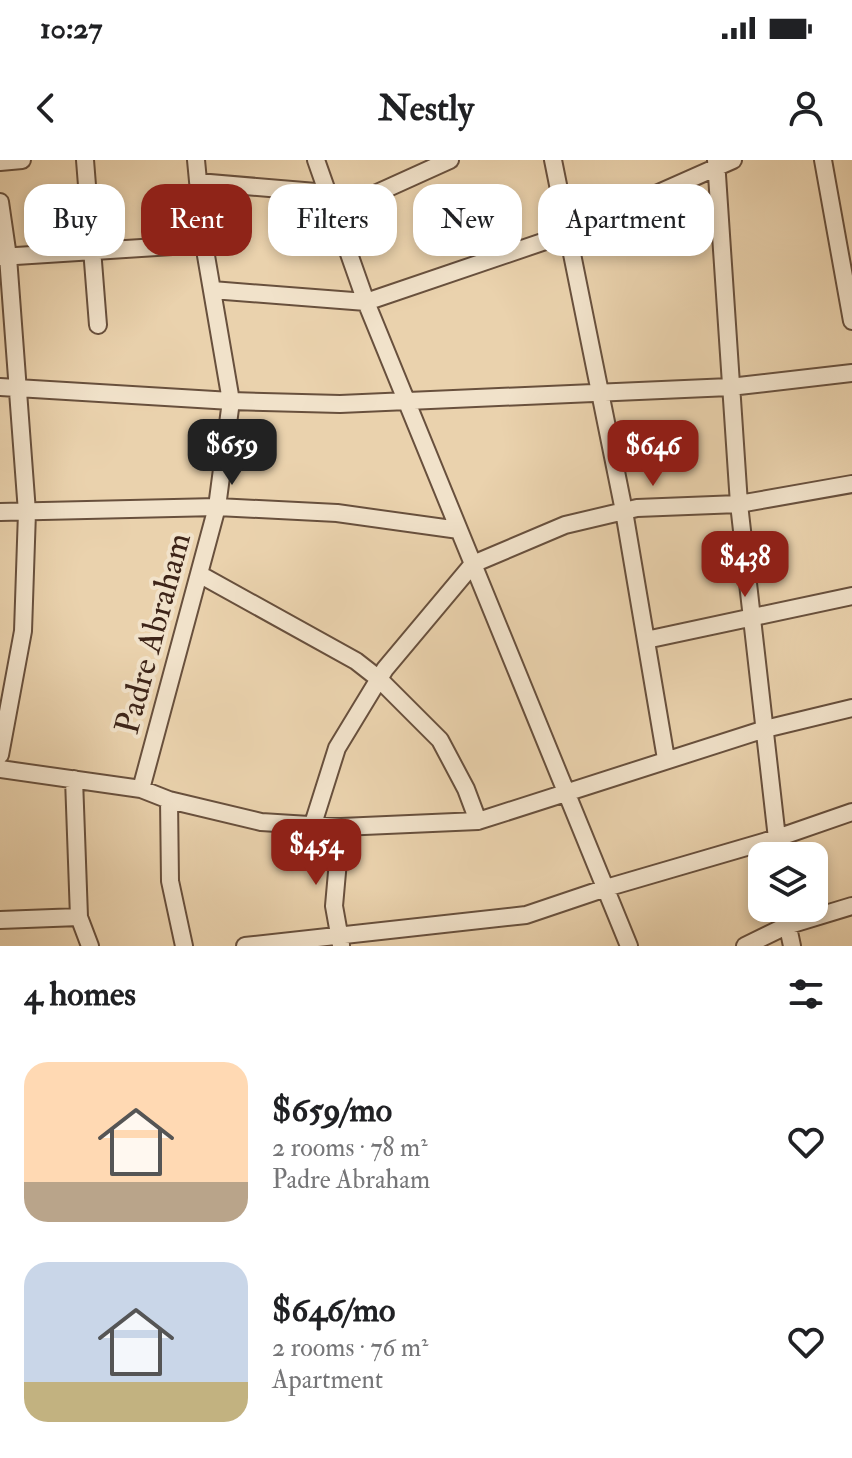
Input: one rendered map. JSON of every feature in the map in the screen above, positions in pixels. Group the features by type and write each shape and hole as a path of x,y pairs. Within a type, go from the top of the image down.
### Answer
{"street":[{"path":"0,162 22,160"},
{"path":"85,160 87,184"},
{"name":"Padre Abraham","path":"196,160 198,182"},
{"path":"316,160 325,184"},
{"path":"397,184 450,160"},
{"path":"553,160 557,184"},
{"path":"823,160 852,321"},
{"path":"674,184 722,162 730,387 739,504 777,842"},
{"path":"198,182 268,188"},
{"path":"0,202 27,512 23,631 0,755"},
{"path":"212,290 366,302 538,244"},
{"path":"4,257 24,256"},
{"path":"93,256 98,325"},
{"name":"Padre Abraham","path":"141,789 217,507 231,401 206,256"},
{"path":"350,256 366,302 629,946"},
{"path":"571,256 624,511 666,759"},
{"path":"0,387 231,401 340,404 730,387 852,373"},
{"path":"313,824 337,748 379,679 473,564 565,525 637,508 739,504 852,484"},
{"path":"0,512 217,507 337,513 459,530"},
{"path":"199,574 356,661 379,679 440,740 466,789 478,821"},
{"path":"646,640 852,596"},
{"path":"0,769 141,789 169,800 261,822 341,827 478,821 765,729 852,708"},
{"path":"74,779 79,917 90,946"},
{"path":"169,800 170,881 184,946"},
{"path":"245,946 340,941 526,915 852,812"},
{"path":"340,941 334,906 341,827"},
{"path":"745,946 786,926 852,906"},
{"path":"0,920 79,917"},
{"path":"786,922 792,946"}]}
